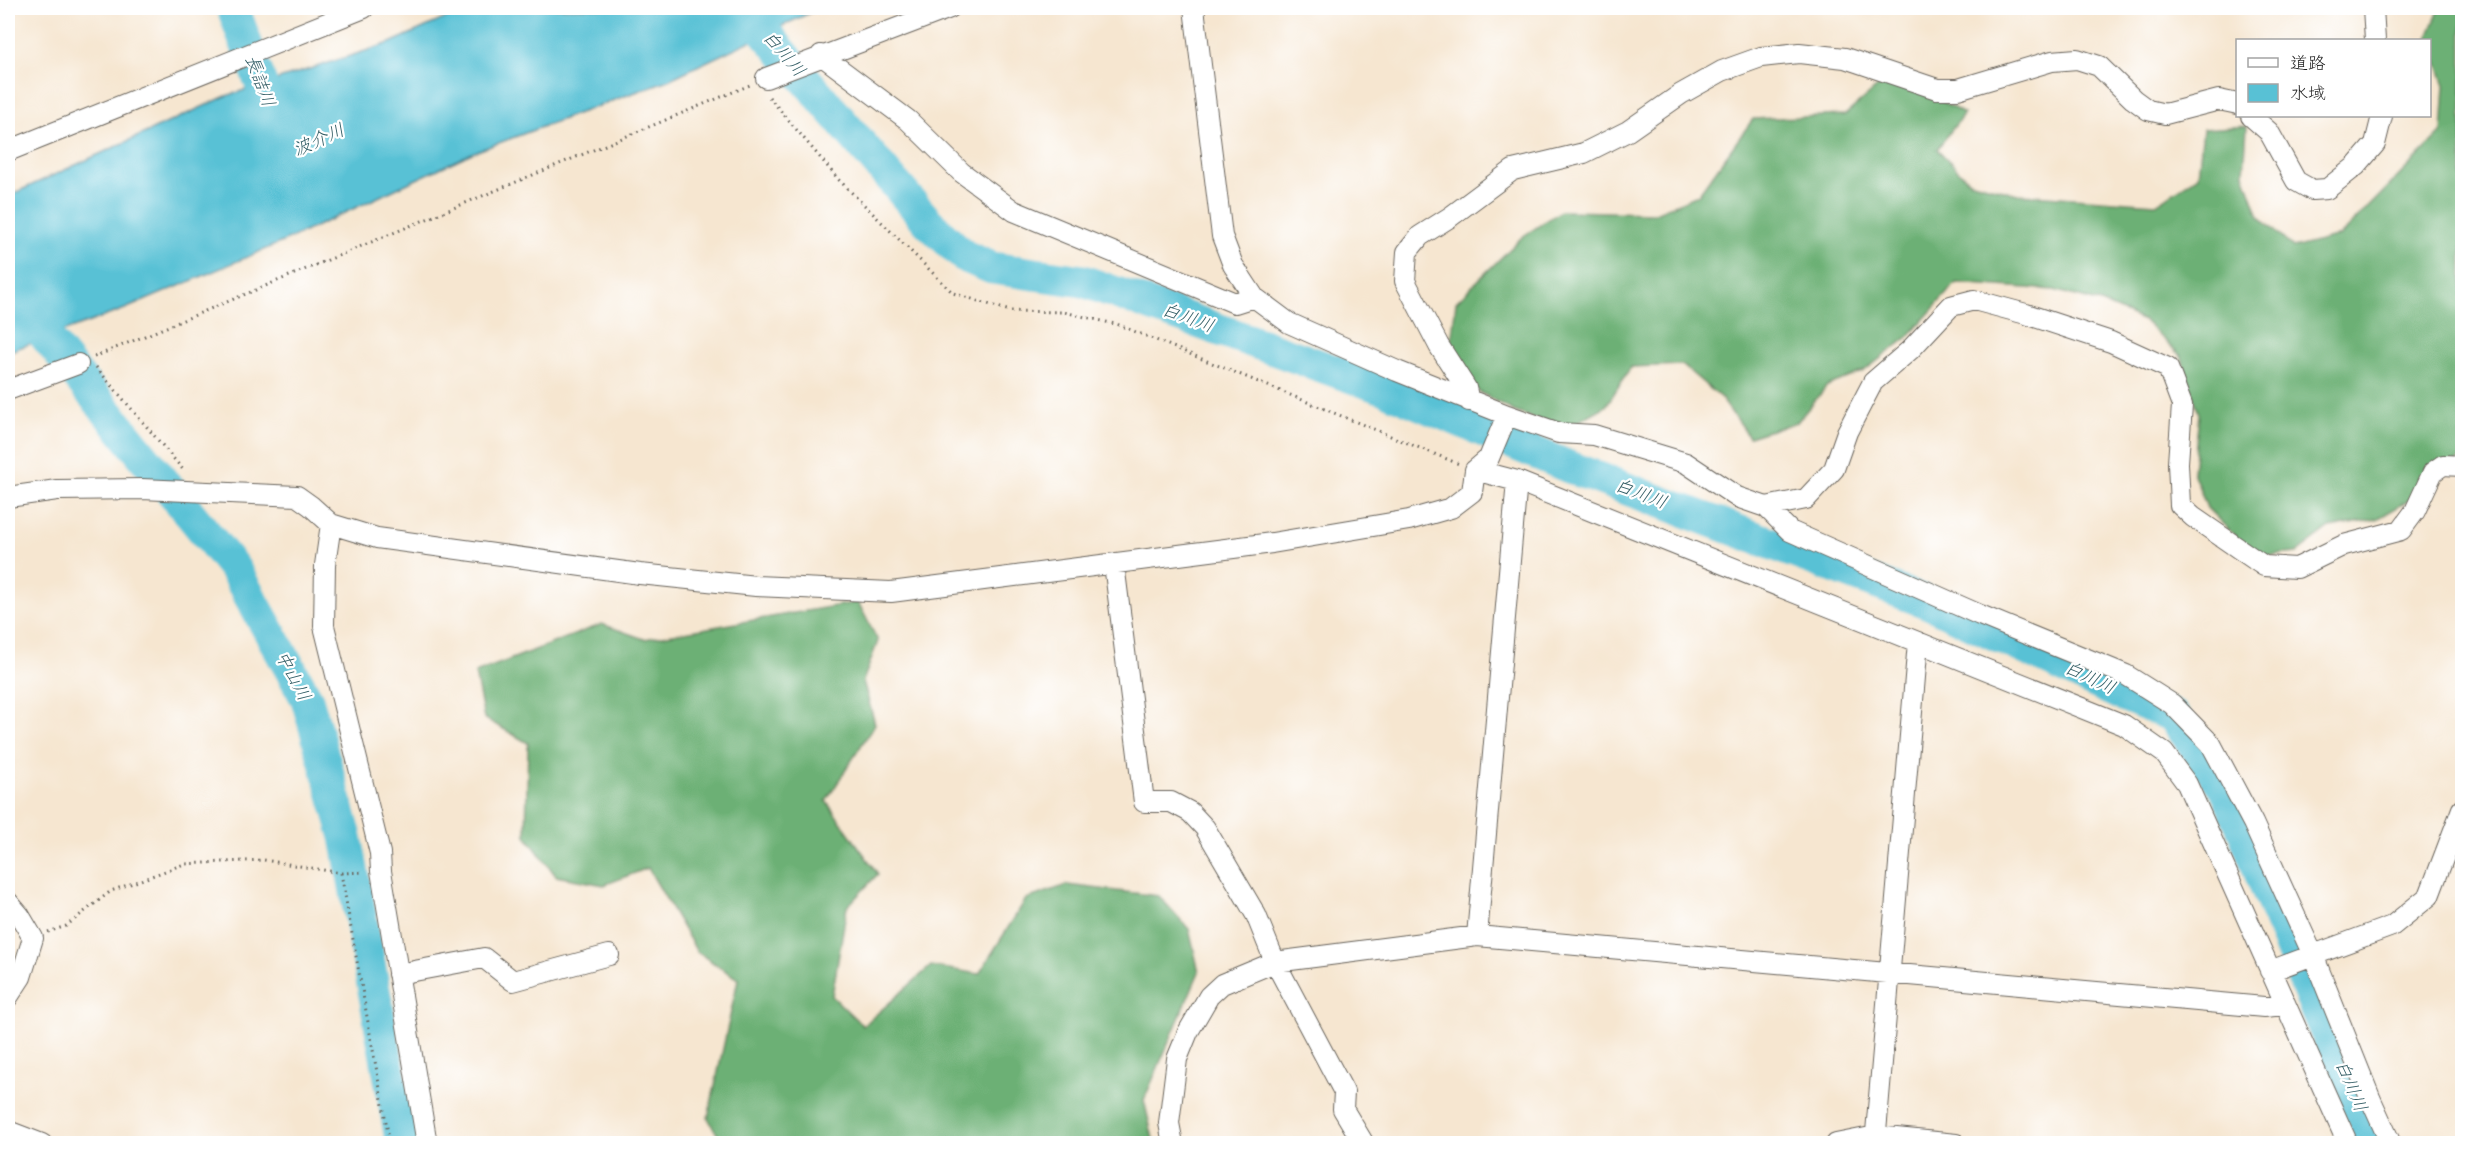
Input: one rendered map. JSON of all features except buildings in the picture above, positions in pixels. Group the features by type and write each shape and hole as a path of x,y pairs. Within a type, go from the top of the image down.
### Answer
{"street":[{"path":"8,151 364,8"},
{"path":"762,84 821,55 950,8"},
{"path":"1194,8 1222,236 1233,266 1254,297 1289,323 1469,401 1505,421 1559,433 1594,435 1686,463 1737,497 1766,507 1790,531 1812,542 2126,675 2172,704 2211,744 2253,823 2313,956 2371,1100 2391,1143"},
{"path":"2373,8 2375,39"},
{"path":"1469,401 1466,388 1439,346 1405,281 1407,252 1420,236 1450,218 1513,170 1584,153 1628,131 1681,94 1722,71 1761,57 1799,53 1845,58 1937,89 1958,89 2052,60 2077,59 2099,66 2133,99 2148,110 2165,114 2219,100 2236,104"},
{"path":"821,55 908,120 961,172 1014,211 1235,303 1254,297"},
{"path":"2252,117 2269,132 2296,181 2312,190 2327,189 2356,166 2375,144 2382,117"},
{"path":"1766,507 1806,499 1834,469 1847,432 1873,382 1910,350 1951,306 1974,300 2026,314 2110,342 2168,368 2182,405 2178,464 2180,505 2193,517 2264,566 2296,568 2344,545 2401,530 2415,511 2433,472 2443,465 2463,466"},
{"path":"8,390 78,364"},
{"path":"8,497 57,489 142,489 297,496 331,524 377,538 640,574 756,586 891,592 1272,543 1409,520 1451,508 1473,492 1482,464 1505,421"},
{"path":"1482,464 1517,482 2124,725 2164,753 2196,800 2348,1143"},
{"path":"1477,936 1517,482"},
{"path":"331,524 325,565 324,626 380,853 381,872 427,1143"},
{"path":"1114,564 1144,802 1171,802 1190,812 1205,828 1256,915 1275,962 1344,1092 1343,1109 1364,1143"},
{"path":"1875,1140 1918,642"},
{"path":"2270,971 2392,926 2429,896 2463,808"},
{"path":"8,902 20,916 33,938 21,977 8,997"},
{"path":"1173,1143 1169,1123 1177,1059 1188,1032 1209,996 1222,984 1275,962 1477,936 2264,1007 2285,1005"},
{"path":"398,974 484,958 513,981 609,955"},
{"path":"8,1131 42,1143"},
{"path":"1836,1143 1875,1140 1956,1143"}],"path":[{"path":"199,491 89,359 762,84 839,180 953,293 1010,311 1064,312 1119,325 1482,464"},
{"path":"33,938 66,926 111,891 184,864 264,860 341,873 390,1143"}],"green space":[{"path":"2440,8 2462,8 2462,457 2417,496 2377,519 2330,528 2297,553 2256,557 2207,508 2193,472 2199,414 2181,356 2144,321 2101,303 2054,290 1956,283 1908,337 1864,371 1827,386 1797,422 1749,437 1721,398 1682,365 1631,367 1606,406 1565,429 1513,411 1476,390 1450,352 1456,302 1522,237 1561,211 1655,213 1698,195 1753,119 1845,115 1881,84 1926,92 1964,114 1937,149 1969,181 2018,194 2156,204 2198,176 2203,129 2247,126 2244,174 2259,216 2293,248 2340,236 2442,132 2445,85 2431,45 2431,39 2428,37"},
{"path":"858,602 878,641 863,681 875,724 826,801 878,874 847,907 832,996 863,1026 931,966 979,974 1026,899 1067,885 1159,896 1189,929 1199,972 1144,1100 1154,1143 722,1143 708,1118 738,979 697,952 648,868 604,885 556,876 526,836 528,743 484,718 475,673 602,624 644,639"}],"water":[{"name":"波介川","path":"468,8 820,8 668,80 472,153 287,240 125,309 8,352 8,196 226,96 390,43"}],"waterway":[{"name":"長詰川","path":"233,8 277,127"},
{"name":"白川川","path":"744,8 928,222 964,256 992,268 1083,281 1385,389 1569,467 1929,603 2118,693 2173,716 2228,793 2315,1007 2374,1144"},
{"name":"中山川","path":"8,290 234,568 307,699 346,837 402,1144"}]}
